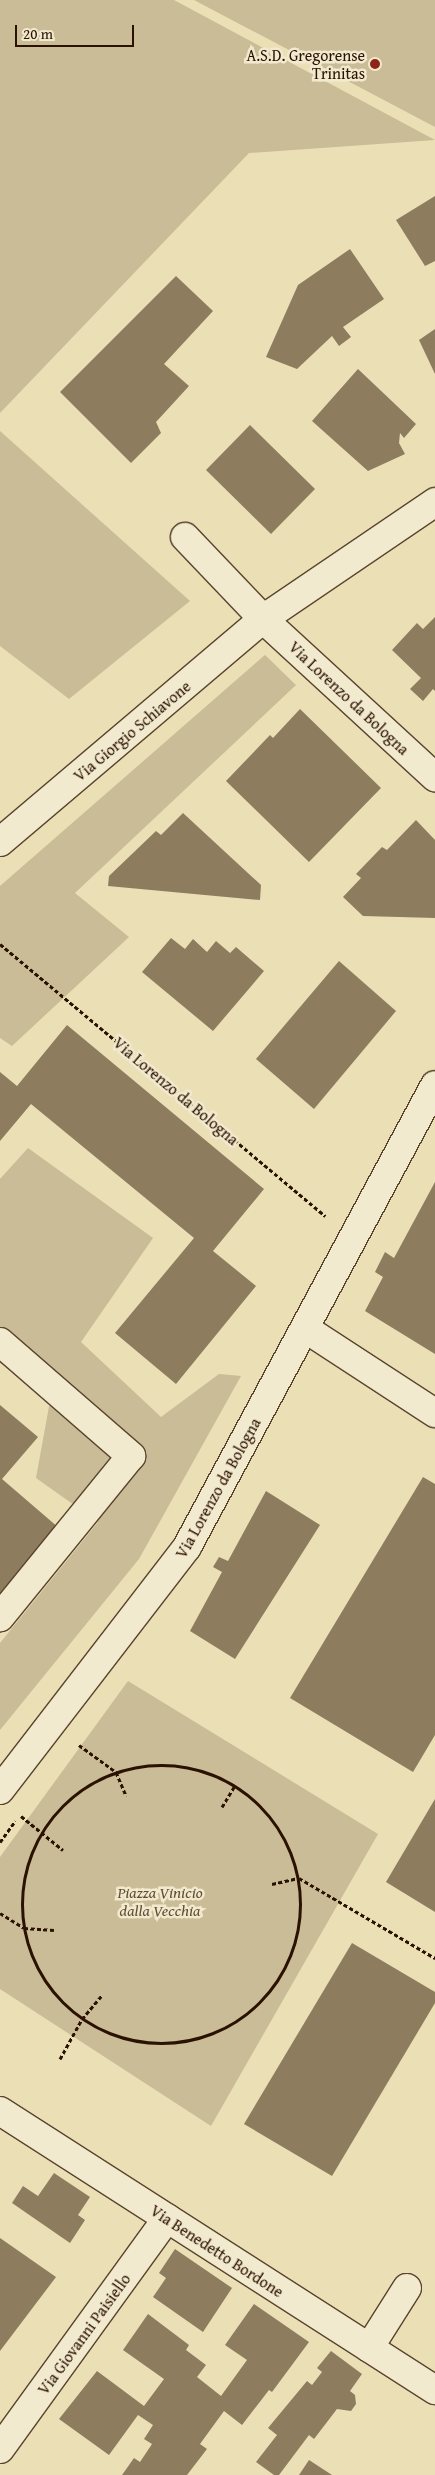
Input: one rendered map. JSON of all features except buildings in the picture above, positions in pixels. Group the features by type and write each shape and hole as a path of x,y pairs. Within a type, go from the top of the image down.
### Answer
{"street":[{"name":"Via Giorgio Schiavone","path":"0,842 264,619 435,502"},
{"path":"185,537 264,619"},
{"name":"Via Lorenzo da Bologna","path":"264,619 435,777"},
{"name":"Via Lorenzo da Bologna","path":"7,1800 188,1547 306,1329 351,1238 435,1085"},
{"path":"306,1329 435,1413"},
{"path":"0,1342 131,1456 0,1617"},
{"name":"Via Benedetto Bordone","path":"0,2111 435,2390"},
{"name":"Via Giovanni Paisiello","path":"0,2448 167,2218"},
{"path":"369,2348 407,2288"}],"path":[{"name":"Via Lorenzo da Bologna","path":"0,944 351,1238"},
{"path":"74,1742 116,1772 126,1796"},
{"path":"165,1765 197,1768 235,1785 265,1809 287,1841 299,1878 300,1925 285,1969 257,2006 217,2032 172,2043 125,2039 82,2019 55,1994 40,1971 24,1928 22,1894 28,1861 42,1830 74,1794 116,1772 165,1765"},
{"path":"222,1808 235,1785"},
{"path":"7,1800 63,1850"},
{"path":"272,1884 299,1878 435,1958"},
{"path":"0,1913 24,1928 54,1930"},
{"path":"60,2059 82,2019 102,1995"}],"green space":[{"path":"0,0 174,0 435,140 249,153 0,413"},
{"name":"A.S.D. Gregorense Trinitas","path":"194,0 435,0 435,127"},
{"path":"0,431 190,601 69,699 0,646"},
{"path":"265,655 296,685 75,893 129,937 12,1046 0,1038 0,886"},
{"path":"28,1148 153,1238 81,1342 161,1417 219,1374 241,1376 139,1559 0,1730 0,1643 98,1522 36,1478 50,1401 0,1363 0,1179"},
{"name":"Piazza Vinicio dalla Vecchia","path":"128,1681 378,1834 211,2126 0,1989 0,1857"}],"place":[{"name":"A.S.D. Gregorense Trinitas","path":"375,64"}]}
